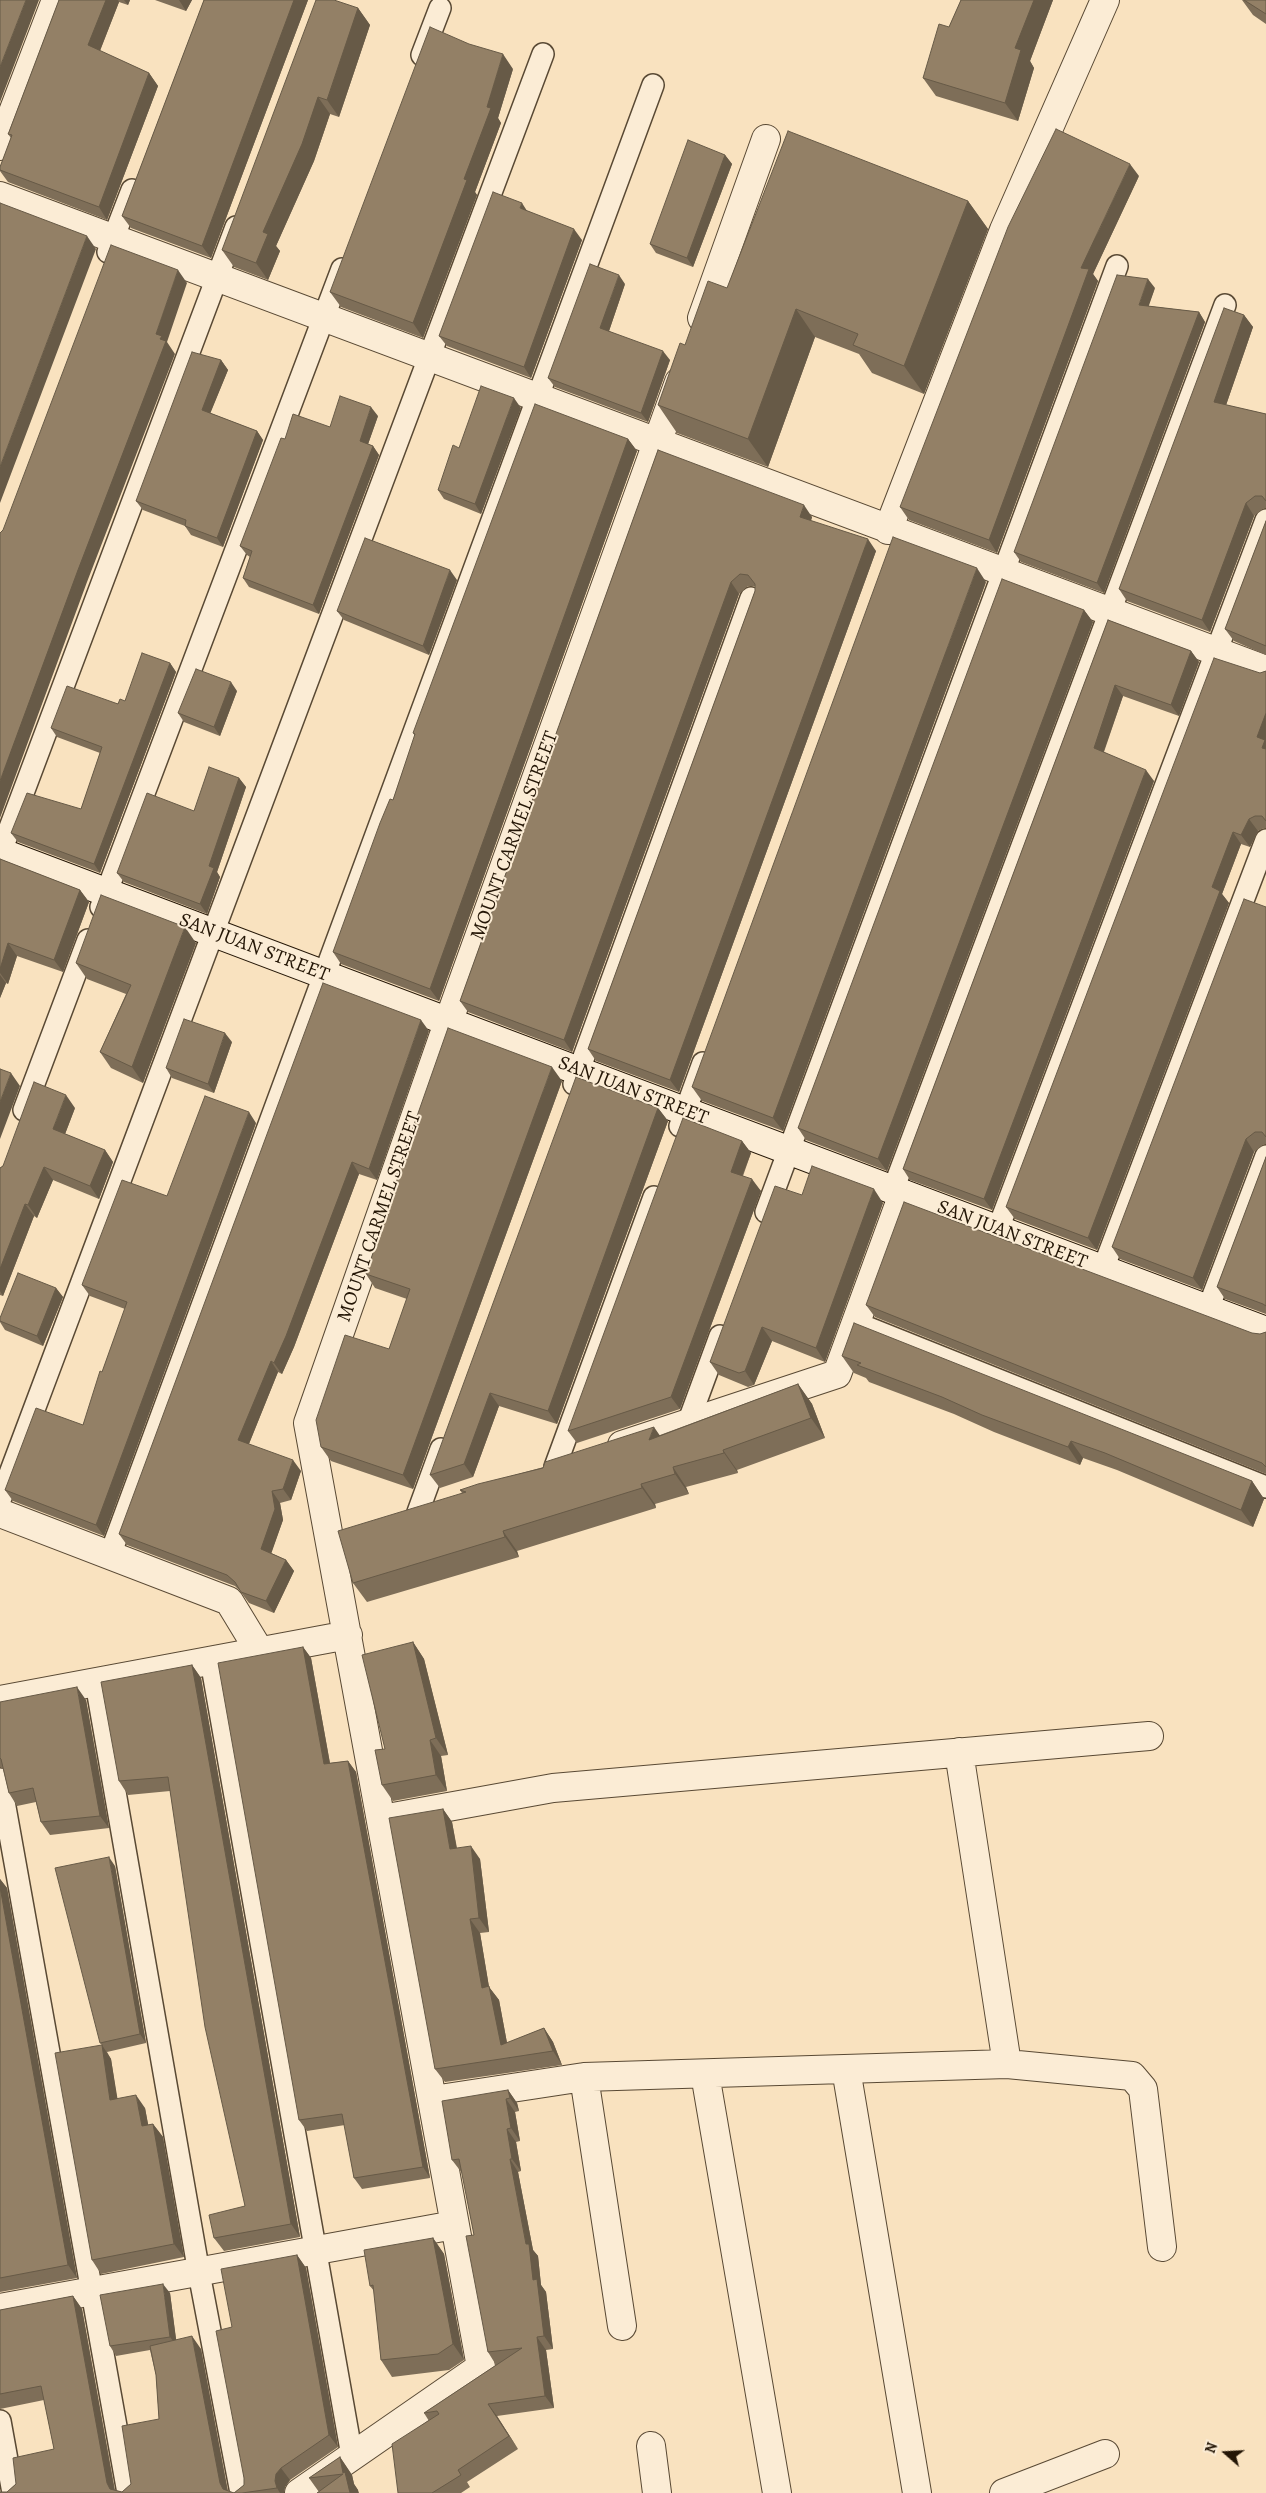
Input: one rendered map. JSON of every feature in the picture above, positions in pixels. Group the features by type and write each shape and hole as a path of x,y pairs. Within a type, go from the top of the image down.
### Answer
{"street":[{"path":"0,146 56,0"},
{"path":"891,538 1004,230 1105,0"},
{"name":"MOUNT CARMEL STREET","path":"352,2456 481,2367 308,1423 449,1020 766,139"},
{"path":"0,196 657,442 891,538 1003,573 1266,670"},
{"name":"SAN JUAN STREET","path":"0,853 449,1020 1266,1331"},
{"path":"528,1476 837,1374 856,1323 898,1192"},
{"path":"391,1520 446,1503"},
{"path":"0,1514 229,1601 260,1652"},
{"path":"328,1539 355,1531"},
{"path":"0,1700 348,1635"},
{"path":"382,1819 553,1788 1149,1736"},
{"path":"959,1752 1008,2064"},
{"path":"433,2100 584,2077 1008,2064 1132,2076 1143,2089 1162,2247"},
{"path":"846,2069 917,2493"},
{"path":"705,2074 777,2493"},
{"path":"584,2077 622,2326"},
{"path":"0,2308 315,2252 454,2225"},
{"path":"651,2446 658,2493"},
{"path":"1004,2493 1105,2454"},
{"path":"299,2493 352,2456"}],"lane":[{"path":"416,72 440,8"},
{"path":"0,1500 544,54"},
{"path":"110,1555 323,974 653,85"},
{"path":"103,267 138,174"},
{"path":"0,853 244,204"},
{"path":"17,1128 348,254"},
{"path":"759,1232 1117,266"},
{"path":"898,1192 1110,612 1225,305"},
{"path":"998,1230 1266,520"},
{"path":"565,1106 751,598"},
{"path":"1103,1269 1266,840"},
{"path":"672,1148 709,1045"},
{"path":"1208,1309 1266,1156"},
{"path":"555,1466 662,1176"},
{"path":"688,1423 728,1314"},
{"path":"856,1323 1266,1487"},
{"path":"418,1512 448,1429"},
{"path":"211,1661 352,2456"},
{"path":"96,1683 199,2273 241,2493"},
{"path":"0,1779 128,2493"},
{"path":"0,2422 13,2493"}],"building":[{"path":"0,0 26,0 0,67"},
{"path":"59,0 106,0 88,45 149,73 99,207 0,170 12,135 8,134"},
{"path":"204,0 294,0 202,246 122,216"},
{"path":"316,0 334,0 358,8 327,100 318,97 302,144 263,232 268,234 256,263 222,250"},
{"path":"961,0 1034,0 1015,48 1021,50 1005,103 923,78 939,24 949,27"},
{"path":"1244,0 1266,0 1266,14"},
{"path":"430,27 469,44 503,54 487,107 491,108 464,179 467,180 413,323 330,292"},
{"path":"1056,129 1130,164 1081,268 1089,269 989,540 900,507 1008,227"},
{"path":"788,131 968,201 904,366 853,345 858,334 796,309 748,439 658,405 680,343 685,345 708,281 727,288"},
{"path":"688,140 725,155 687,258 650,244"},
{"path":"493,192 522,203 520,208 574,229 524,367 439,336"},
{"path":"0,203 87,236 0,467"},
{"path":"111,245 178,270 156,334 162,336 160,339 166,341 78,570 0,781 0,533 3,530"},
{"path":"590,264 619,275 600,328 663,351 641,413 548,378"},
{"path":"1117,275 1148,279 1139,305 1199,312 1097,583 1014,552"},
{"path":"1224,308 1244,315 1214,402 1266,414 1266,501 1262,496 1255,496 1246,503 1202,620 1119,589"},
{"path":"192,352 221,360 202,410 257,431 217,538 185,526 186,520 136,501"},
{"path":"481,386 514,398 475,504 438,490 453,445 459,448"},
{"path":"340,396 371,407 360,441 373,446 313,605 243,578 252,551 240,546 281,438 285,439 293,414 330,427"},
{"path":"535,404 628,439 430,989 333,952 380,823 390,799 393,800 415,734 413,733"},
{"path":"658,450 804,505 800,517 868,539 670,1080 588,1049 755,591 755,584 748,575 740,574 731,582 564,1040 460,1001"},
{"path":"1266,521 1266,646 1225,629"},
{"path":"893,537 977,568 773,1118 692,1087"},
{"path":"365,538 450,570 423,646 337,611"},
{"path":"1002,579 1084,610 878,1159 798,1128"},
{"path":"1108,620 1191,651 1171,705 1115,685 1094,748 1146,770 984,1199 903,1169"},
{"path":"142,653 170,663 94,864 11,833 27,793 81,809 102,747 51,728 67,686 118,704 120,699 125,701"},
{"path":"1214,658 1260,673 1266,671 1266,713 1257,737 1265,740 1262,748 1266,749 1266,821 1262,816 1255,816 1249,819 1241,835 1233,832 1212,887 1220,891 1088,1238 1006,1207"},
{"path":"196,669 231,682 214,727 178,713"},
{"path":"209,767 239,778 209,866 214,868 200,904 117,873 147,793 194,811"},
{"path":"0,859 80,890 54,960 8,943 0,969"},
{"path":"101,895 185,927 132,1067 100,1052 131,985 76,963"},
{"path":"1244,899 1266,907 1266,1137 1262,1132 1255,1132 1246,1139 1193,1278 1112,1247"},
{"path":"323,983 421,1020 369,1169 352,1162 286,1336 274,1363 271,1361 238,1440 293,1460 283,1489 272,1491 275,1509 261,1549 286,1560 266,1601 241,1592 235,1582 227,1575 119,1534"},
{"path":"184,1019 225,1033 208,1084 166,1068"},
{"path":"448,1028 552,1067 403,1475 321,1447 316,1420 345,1335 389,1349 410,1289 366,1274 398,1177 396,1176"},
{"path":"0,1069 11,1073 0,1102"},
{"path":"576,1077 658,1108 548,1411 490,1393 464,1464 430,1475"},
{"path":"34,1082 66,1095 53,1129 105,1150 90,1186 44,1167 28,1205 25,1204 0,1269 0,1168 3,1166"},
{"path":"205,1096 249,1112 96,1525 5,1490 36,1408 83,1425 100,1371 102,1372 127,1302 82,1285 83,1282 122,1180 167,1196"},
{"path":"683,1118 742,1141 731,1172 752,1179 671,1397 568,1431"},
{"path":"1266,1157 1266,1306 1217,1287"},
{"path":"812,1166 874,1189 816,1348 762,1327 745,1371 739,1373 710,1362 775,1186 802,1195"},
{"path":"904,1202 1252,1333 1260,1334 1266,1332 1266,1467 1262,1463 866,1305"},
{"path":"18,1273 56,1288 37,1336 0,1321"},
{"path":"854,1323 1252,1481 1241,1510 1105,1453 1071,1441 1068,1447 857,1365 861,1363 842,1356"},
{"path":"798,1384 811,1418 723,1450 724,1453 673,1467 675,1474 641,1484 642,1488 503,1531 505,1537 353,1583 338,1531 466,1492 460,1490 478,1484 543,1468 545,1462 654,1427 649,1440"},
{"path":"413,1642 436,1738 430,1740 436,1775 382,1785 375,1750 385,1749 362,1655"},
{"path":"303,1647 324,1764 348,1761 423,2167 354,2178 342,2114 299,2120 218,1663"},
{"path":"192,1665 291,2224 214,2238 209,2215 245,2206 205,2027 168,1777 119,1781 101,1682"},
{"path":"77,1687 100,1816 41,1822 33,1788 9,1793 0,1758 0,1702"},
{"path":"443,1809 450,1849 471,1846 479,1918 470,1919 482,1988 489,1986 501,2045 544,2028 553,2051 435,2069 389,1818"},
{"path":"109,1857 140,2034 100,2043 55,1868"},
{"path":"0,1887 68,2265 0,2278"},
{"path":"102,2045 110,2100 136,2095 142,2126 153,2124 174,2244 92,2260 55,2053"},
{"path":"508,2090 510,2098 506,2099 511,2128 507,2129 512,2159 510,2159 526,2244 529,2244 533,2280 537,2279 544,2336 537,2337 545,2396 488,2404 509,2436 458,2470 461,2475 432,2493 398,2493 392,2444 439,2414 437,2411 424,2413 522,2348 488,2352 466,2236 474,2235 459,2159 452,2160 442,2101"},
{"path":"433,2238 453,2344 438,2354 381,2360 373,2285 370,2286 364,2250"},
{"path":"297,2255 329,2435 281,2468 276,2474 277,2488 234,2493 244,2485 244,2478 216,2331 232,2327 221,2269"},
{"path":"163,2284 170,2337 110,2346 100,2295"},
{"path":"73,2296 107,2483 110,2489 122,2492 131,2484 122,2426 159,2419 156,2375 150,2346 192,2336 220,2483 223,2489 234,2493 0,2493 7,2492 16,2484 13,2458 54,2449 41,2386 0,2394 0,2310"},
{"path":"340,2457 350,2493 317,2493 343,2474 309,2478"}]}
